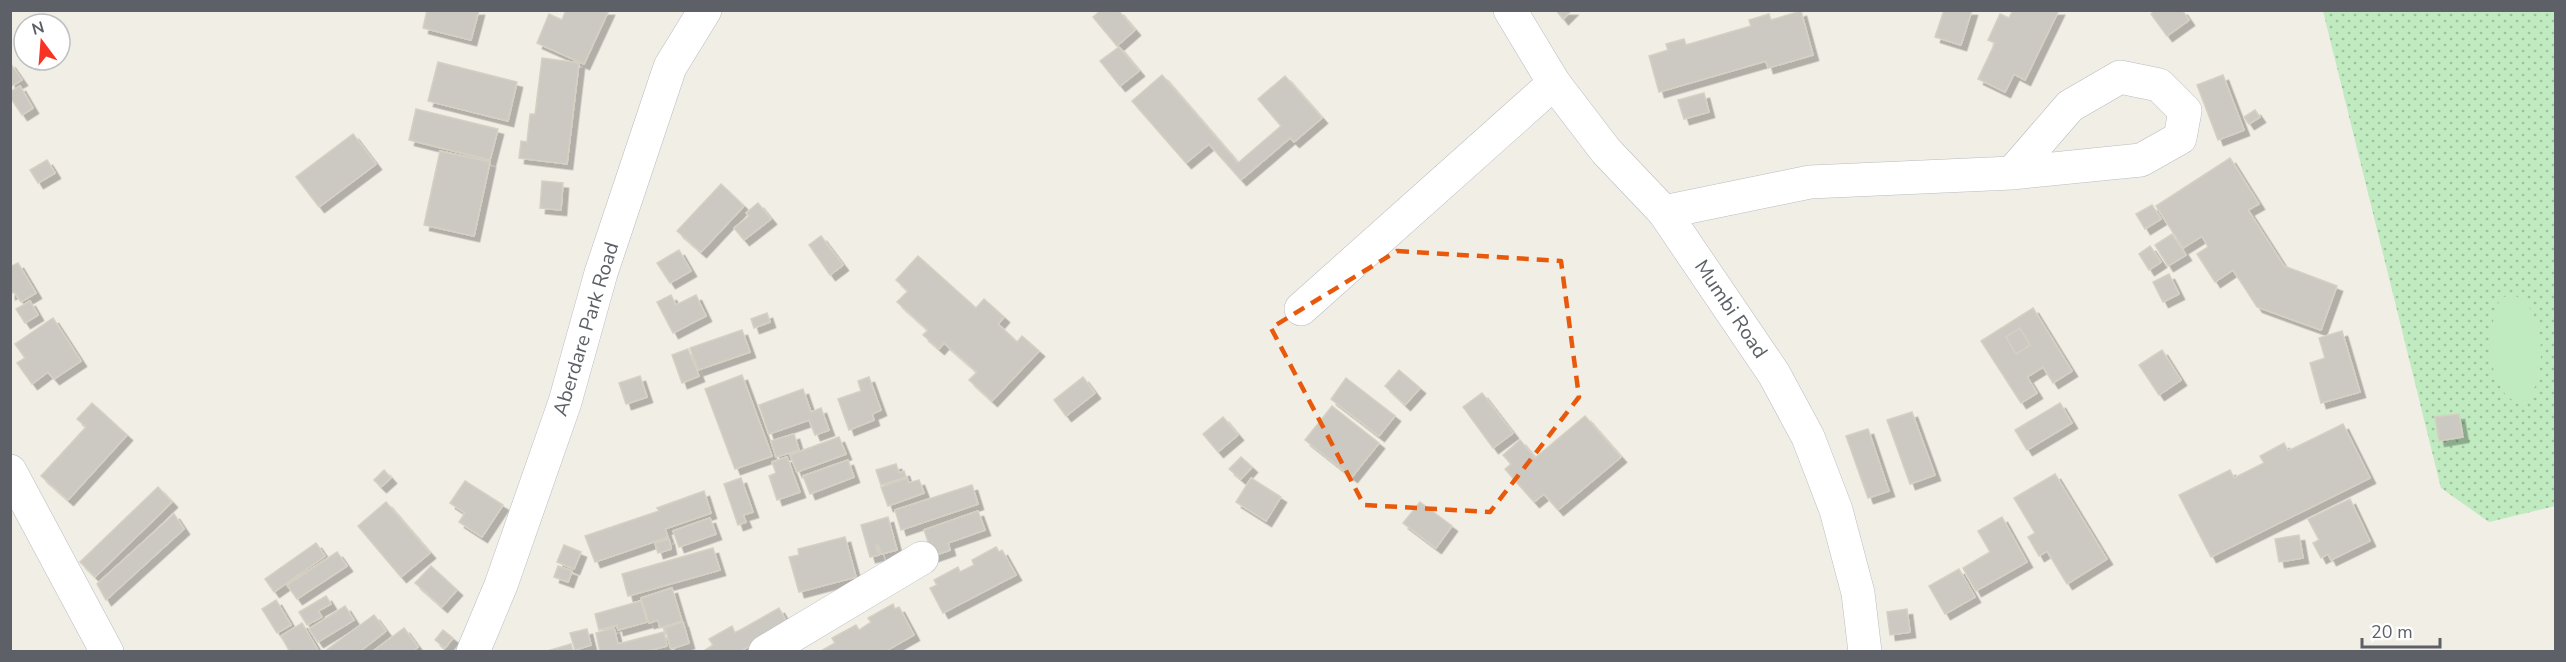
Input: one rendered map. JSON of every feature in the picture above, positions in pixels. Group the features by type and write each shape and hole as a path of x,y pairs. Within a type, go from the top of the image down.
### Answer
{"street":[{"name":"Aberdare Park Road","path":"473,651 501,585 557,424 601,273 670,67 705,10"},
{"name":"Mumbi Road","path":"1510,10 1554,83 1606,151 1664,212 1774,374 1808,436 1839,521 1858,593 1865,651"},
{"path":"1664,212 1810,182 2012,173 2141,160 2180,138 2185,111 2159,85 2120,76 2070,105 2012,173"},
{"path":"1301,309 1554,83"},
{"path":"10,471 107,651"},
{"path":"765,651 922,558"}],"highlighted area":[{"path":"1397,251 1561,261 1579,397 1490,512 1364,505 1271,328"}],"green space":[{"path":"2323,11 2555,11 2555,506 2489,522 2441,488"},
{"path":"2510,295 2522,300 2532,312 2541,346 2537,382 2530,396 2519,403 2508,396 2499,385 2491,356 2496,309 2501,298"}],"building":[{"path":"427,10 479,10 471,40 423,28"},
{"path":"566,10 609,10 584,64 537,43 549,14 562,20"},
{"path":"1101,10 1118,10 1135,30 1117,46 1093,17"},
{"path":"1556,10 1572,10 1563,19"},
{"path":"1944,10 1972,10 1961,45 1935,37"},
{"path":"2013,10 2059,10 2025,80 2014,74 2005,92 1978,79 1995,43 1988,40 2000,14 2009,18"},
{"path":"2155,10 2182,10 2189,20 2167,36 2151,14"},
{"path":"1801,11 1813,55 1768,68 1766,61 1659,92 1649,56 1668,50 1666,44 1684,39 1686,45 1751,26 1749,20 1769,14 1771,20"},
{"path":"1119,47 1139,71 1120,86 1100,61"},
{"path":"542,58 579,63 567,164 519,158 521,141 527,142 530,114 535,114"},
{"path":"438,62 517,82 508,121 428,101"},
{"path":"10,63 12,72 16,72 22,80 10,87"},
{"path":"1162,75 1238,163 1281,126 1258,99 1285,76 1322,118 1294,142 1290,138 1241,180 1209,144 1186,163 1132,101"},
{"path":"2223,75 2244,130 2218,140 2197,85"},
{"path":"20,86 33,108 22,115 10,97 10,92"},
{"path":"1704,93 1709,112 1684,119 1678,100"},
{"path":"416,109 498,129 490,160 409,140"},
{"path":"2255,110 2260,117 2249,124 2244,117"},
{"path":"353,134 376,164 319,207 296,177"},
{"path":"440,151 490,162 474,236 424,225"},
{"path":"2230,158 2259,204 2248,210 2284,266 2337,286 2321,330 2257,307 2233,270 2215,282 2197,254 2208,247 2202,236 2183,248 2156,206"},
{"path":"47,160 55,173 38,183 30,170"},
{"path":"542,181 563,183 561,210 540,208"},
{"path":"721,184 744,206 701,252 677,231"},
{"path":"758,203 771,219 744,240 734,228 749,216 746,213"},
{"path":"2152,205 2161,219 2145,229 2136,214"},
{"path":"2172,234 2186,255 2168,266 2155,245"},
{"path":"821,236 843,265 830,275 809,245"},
{"path":"2150,246 2161,262 2149,270 2139,254"},
{"path":"679,250 691,271 670,283 657,263"},
{"path":"918,256 976,308 984,299 1004,317 998,324 1017,342 1022,336 1039,351 992,401 969,380 977,372 944,343 939,349 923,335 928,330 897,302 908,291 896,280"},
{"path":"18,263 36,293 21,302 14,292 10,294 10,267"},
{"path":"2169,274 2179,294 2163,302 2153,282"},
{"path":"671,295 676,305 696,295 706,316 673,333 657,302"},
{"path":"30,301 38,315 25,323 16,309"},
{"path":"2033,308 2072,371 2053,383 2043,367 2027,377 2037,393 2021,403 1981,341","holes":["2020,328 2030,345 2016,354 2006,337"]},
{"path":"767,313 770,322 754,328 751,319"},
{"path":"53,318 81,361 54,379 48,372 32,384 17,363 25,358 15,344"},
{"path":"2020,328 2030,345 2016,354 2006,337"},
{"path":"742,330 750,352 698,370 690,348"},
{"path":"2342,331 2360,392 2321,403 2310,363 2325,358 2319,338"},
{"path":"688,349 699,376 682,383 672,355"},
{"path":"2162,350 2181,380 2159,395 2139,365"},
{"path":"1399,370 1420,388 1405,405 1385,386"},
{"path":"742,375 772,456 735,469 705,389"},
{"path":"640,376 647,397 626,404 619,383"},
{"path":"869,377 881,410 872,414 874,420 849,430 838,399 861,391 858,381"},
{"path":"1083,377 1095,393 1066,416 1054,400"},
{"path":"1346,378 1395,416 1379,436 1331,399"},
{"path":"803,389 811,412 821,408 829,430 815,435 809,420 769,434 759,405"},
{"path":"1482,393 1513,433 1493,448 1463,407"},
{"path":"92,403 127,435 68,500 41,476 86,427 77,419"},
{"path":"2060,403 2072,423 2027,450 2015,430"},
{"path":"1332,406 1379,443 1352,477 1305,440"},
{"path":"1912,412 1935,475 1910,484 1887,420"},
{"path":"2459,414 2463,437 2439,441 2435,417"},
{"path":"1585,416 1621,457 1558,510 1544,494 1534,502 1505,469 1511,464 1503,455 1520,440 1535,458"},
{"path":"1223,417 1238,435 1218,452 1203,434"},
{"path":"2343,424 2370,478 2211,557 2179,495 2230,470 2234,478 2264,463 2260,456 2284,443 2288,451"},
{"path":"1868,429 1889,491 1868,498 1846,436"},
{"path":"794,434 799,450 776,457 771,441"},
{"path":"839,437 846,454 797,472 790,455"},
{"path":"787,457 800,492 777,500 769,476 776,473 772,462"},
{"path":"1241,457 1252,467 1241,479 1229,469"},
{"path":"848,460 854,477 810,494 803,476"},
{"path":"896,464 899,473 904,471 906,477 881,485 876,470"},
{"path":"384,470 391,478 381,487 374,480"},
{"path":"2055,474 2107,559 2067,584 2047,551 2039,556 2028,537 2035,533 2014,498"},
{"path":"741,478 753,512 743,515 746,522 738,525 724,484"},
{"path":"907,478 909,483 919,480 924,493 888,506 881,487"},
{"path":"1251,478 1281,497 1266,521 1236,502"},
{"path":"465,481 503,505 482,537 459,522 465,513 450,503"},
{"path":"972,485 978,504 901,530 895,510"},
{"path":"158,487 172,502 95,577 80,562"},
{"path":"704,491 711,513 665,529 668,537 595,562 585,536 659,511 657,508"},
{"path":"2350,499 2370,541 2331,560 2328,554 2321,558 2313,543 2319,540 2308,519"},
{"path":"386,502 430,553 401,577 358,526"},
{"path":"1420,502 1452,526 1436,548 1403,523"},
{"path":"978,511 985,530 948,543 950,550 933,556 924,530"},
{"path":"174,514 184,529 106,600 97,584"},
{"path":"888,517 897,550 881,554 878,545 876,546 879,555 870,557 861,525"},
{"path":"2002,517 2027,562 1976,591 1963,568 1990,552 1978,531"},
{"path":"710,518 716,534 679,547 673,531"},
{"path":"2299,535 2303,558 2279,562 2275,539"},
{"path":"845,537 856,577 799,592 789,557 799,555 798,549"},
{"path":"669,539 671,549 658,553 655,543"},
{"path":"316,543 325,556 274,592 265,579"},
{"path":"564,545 581,552 574,569 557,562"},
{"path":"996,547 999,552 1002,550 1016,575 943,613 930,588 937,585 934,580 958,567 960,572 974,565 972,560"},
{"path":"713,548 720,570 628,596 622,574"},
{"path":"337,552 347,566 297,599 287,585"},
{"path":"431,566 457,590 442,607 415,583"},
{"path":"558,566 572,571 568,582 554,577"},
{"path":"1959,569 1975,597 1945,614 1929,586"},
{"path":"672,588 682,621 660,628 658,620 649,623 641,598"},
{"path":"326,596 331,604 318,611 322,617 307,625 299,612"},
{"path":"276,600 291,625 277,633 262,609"},
{"path":"641,601 647,622 618,630 617,625 599,630 595,614"},
{"path":"893,604 895,609 899,607 914,635 884,652 819,652 835,643 832,638 856,625 859,630 871,622 868,618"},
{"path":"345,606 354,620 318,642 309,629"},
{"path":"779,608 788,624 739,652 702,652 713,645 709,639 732,626 735,633"},
{"path":"1907,609 1910,632 1890,635 1887,612"},
{"path":"374,615 386,631 359,652 325,651"},
{"path":"683,622 689,643 671,649 665,628"},
{"path":"302,623 319,652 290,652 281,636"},
{"path":"404,628 418,647 412,652 372,652"},
{"path":"614,628 618,644 664,632 667,646 644,652 600,652 596,633"},
{"path":"587,629 591,645 575,650 570,633"},
{"path":"443,630 453,638 445,648 435,640"},
{"path":"571,644 573,652 544,652"}]}
